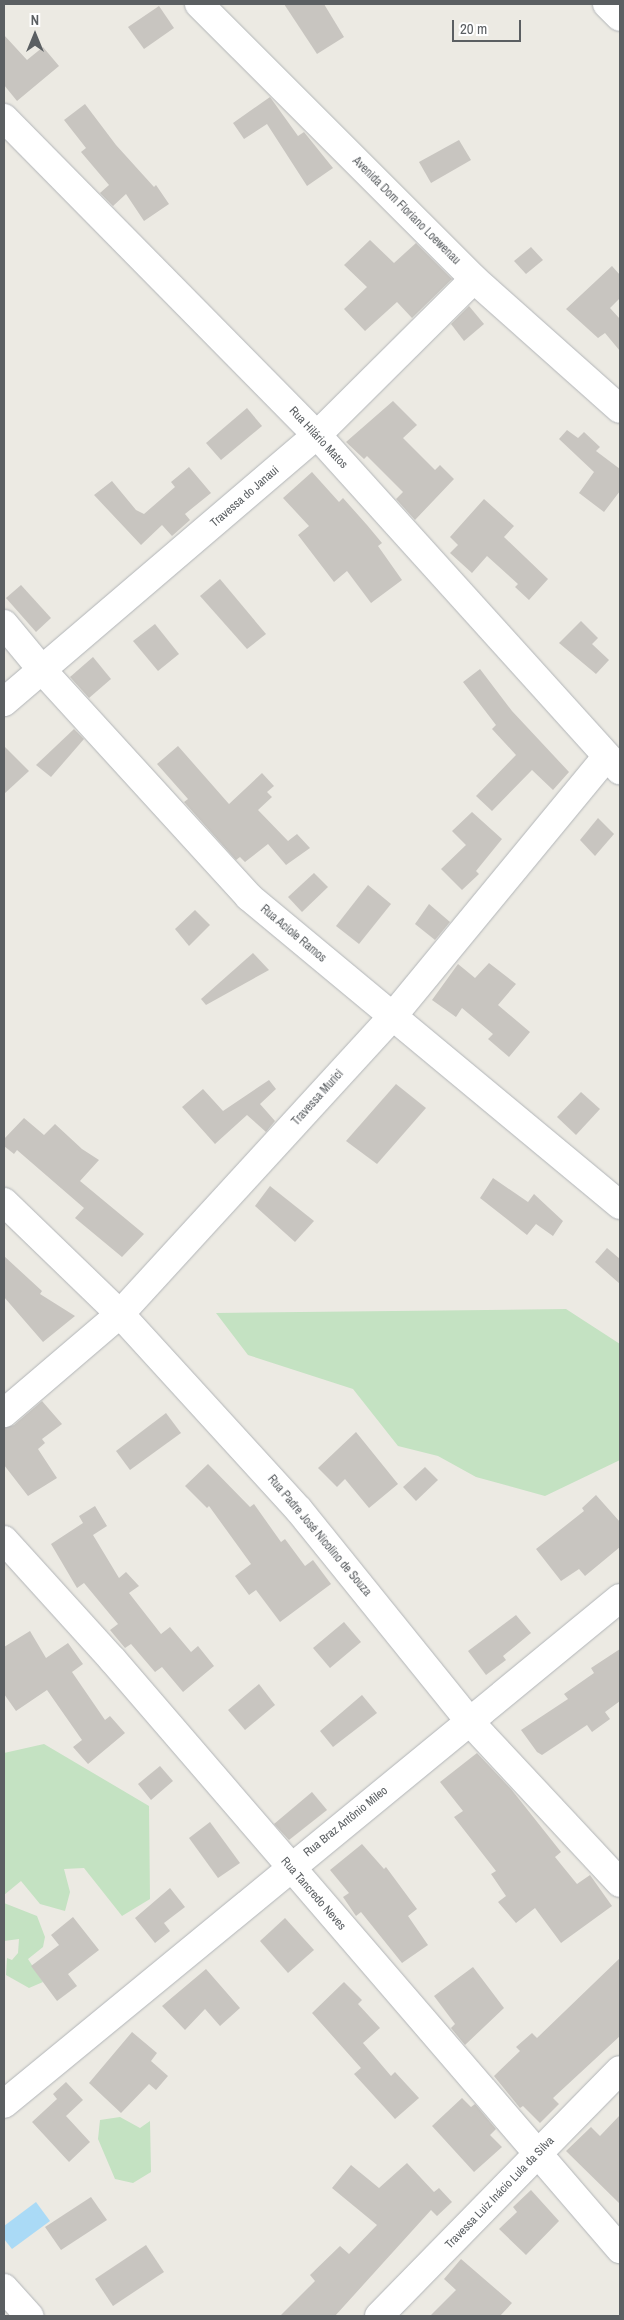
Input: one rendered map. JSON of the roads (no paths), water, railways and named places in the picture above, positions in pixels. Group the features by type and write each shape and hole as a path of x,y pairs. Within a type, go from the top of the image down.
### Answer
{"street":[{"name":"Avenida Dom Floriano Loewenau","path":"199,4 474,279 620,410"},
{"path":"607,4 620,17"},
{"name":"Rua Hilário Matos","path":"4,118 317,435 613,764"},
{"name":"Travessa do Janaui","path":"4,702 317,435 474,279"},
{"name":"Rua Aciole Ramos","path":"4,624 42,670 249,897 620,1205"},
{"name":"Travessa Murici","path":"4,1413 120,1314 392,1017 613,764"},
{"name":"Rua Padre José Nicolino de Souza","path":"4,1202 120,1314 299,1510 470,1722 620,1883"},
{"name":"Rua Tancredo Neves","path":"4,1540 112,1659 537,2155 620,2249"},
{"name":"Rua Braz Antônio Mileo","path":"4,2104 290,1867 620,1598"},
{"name":"Travessa Luiz Inácio Lula da Silva","path":"379,2316 620,2070"},
{"path":"4,2288 29,2316"}],"water":[{"path":"36,2202 50,2221 12,2249 4,2239 4,2226"}]}
